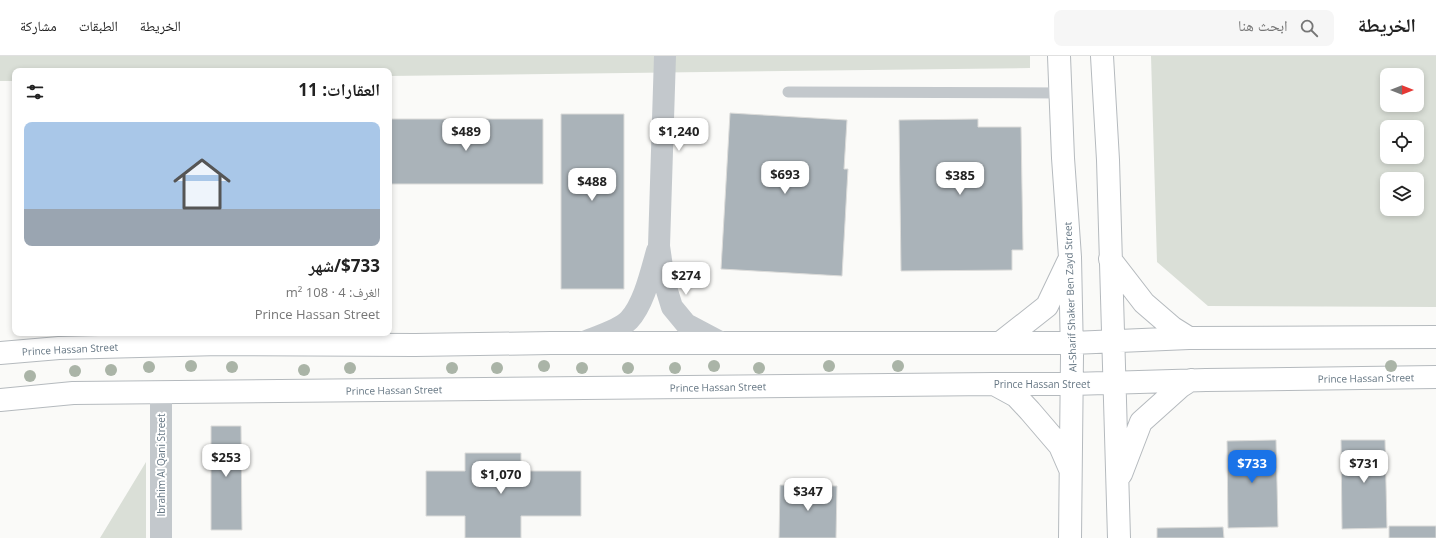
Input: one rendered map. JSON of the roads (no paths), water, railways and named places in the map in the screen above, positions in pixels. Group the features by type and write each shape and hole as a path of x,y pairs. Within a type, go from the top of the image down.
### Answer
{"main road":[{"name":"Al-Sharif Shaker Ben Zayd Street","path":"1059,56 1063,158 1070,257 1072,343 1072,474 1070,538"},
{"path":"1102,56 1108,160 1119,538"},
{"path":"1000,343 1047,306 1070,257"},
{"path":"1110,259 1144,303 1173,328 1190,338"},
{"name":"Prince Hassan Street","path":"0,353 59,348 212,344 415,345 720,342 1072,343 1190,338 1436,337"},
{"name":"Prince Hassan Street","path":"0,400 73,393 1072,384 1191,380 1436,377"},
{"path":"1118,480 1142,422 1180,387 1191,380"},
{"path":"994,384 1016,396 1030,411 1060,446 1072,474"}],"street":[{"path":"665,56 659,246 664,281 672,307 686,324 720,342"},
{"path":"581,343 613,330 628,321 639,305 659,246"},
{"name":"Ibrahim Al Qani Street","path":"161,538 162,393"}],"lane":[{"path":"788,92 1060,93"}]}
